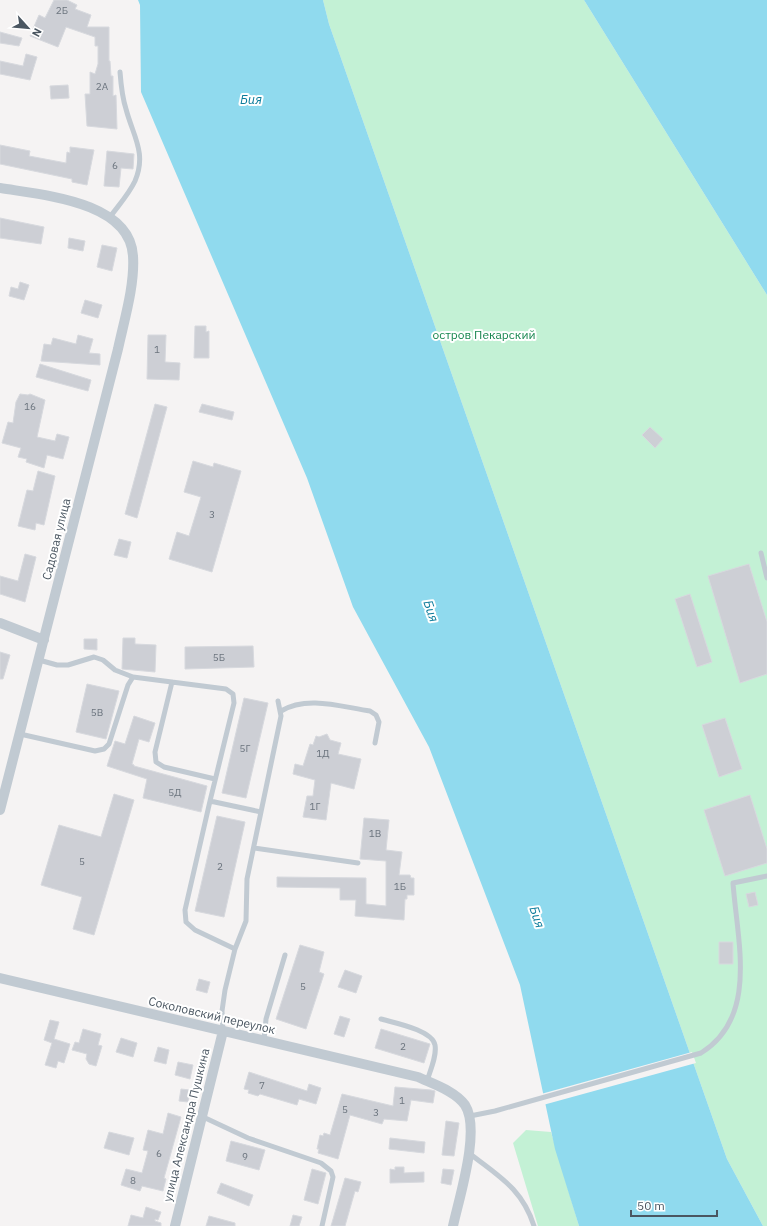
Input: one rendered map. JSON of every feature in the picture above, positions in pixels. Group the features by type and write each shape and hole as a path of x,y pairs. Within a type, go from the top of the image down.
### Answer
{"street":[{"path":"0,188 76,203 110,217"},
{"name":"Садовая улица","path":"0,810 118,349 133,273 134,257 129,236 122,227 110,217"},
{"path":"0,623 44,640"},
{"name":"Соколовский переулок","path":"0,978 422,1079 457,1097 464,1105 470,1116"},
{"name":"улица Александра Пушкина","path":"175,1226 223,1031"},
{"path":"453,1226 469,1153 472,1125 470,1116"}],"lane":[{"path":"110,217 134,182 140,162 138,142 122,96 120,72"},
{"path":"760,553 767,578"},
{"path":"38,660 57,665 68,665 94,657 103,660 115,670 133,677 226,690 232,694 234,703 215,779 185,917 186,922 190,927 235,949"},
{"path":"20,734 95,751 104,749 109,744 128,685 133,677"},
{"path":"172,682 155,752 156,762 164,767 215,779"},
{"path":"223,1031 222,1011 225,990 235,949 246,921 247,879 281,711 278,701"},
{"path":"281,711 296,704 313,702 370,711 376,715 379,722 375,743"},
{"path":"210,801 261,812"},
{"path":"254,848 358,863"},
{"path":"470,1116 495,1111 701,1053 714,1045 733,1019 740,987 740,941 733,883 767,876"},
{"path":"264,1040 266,1019 285,955"},
{"path":"381,1019 423,1032 433,1041 435,1049 422,1079"},
{"path":"201,1116 241,1136 314,1160 327,1167 333,1177 322,1226"},
{"path":"469,1153 510,1185 530,1213 534,1226"}],"green space":[{"name":"остров Пекарский","path":"323,0 584,0 767,295 767,1226 763,1226 727,1159 329,24"},
{"path":"526,1130 551,1132 579,1226 538,1226 513,1143"}],"water":[{"name":"Бия","path":"138,0 323,0 329,24 727,1159 763,1226 579,1226 555,1149 520,985 429,747 353,607 307,478 141,92 140,5"},
{"path":"584,0 767,0 767,295"}],"pier":[{"path":"692,1052 696,1063 543,1105 541,1094"}],"building":[{"path":"54,0 67,0 77,5 75,9 91,15 87,27 109,27 109,61 111,76 113,76 113,96 116,95 117,129 87,126 85,94 90,94 90,72 95,74 98,64 98,46 95,46 95,37 66,27 58,47 30,36 39,15 45,18"},
{"path":"0,32 22,38 19,46 0,43"},
{"path":"26,54 37,57 30,80 0,74 0,61 23,66"},
{"path":"68,85 69,98 51,99 50,86"},
{"path":"0,145 30,151 29,156 66,163 67,152 70,153 70,147 94,150 87,185 72,182 72,179 0,164"},
{"path":"107,151 134,154 133,169 121,168 119,187 104,186"},
{"path":"0,218 44,227 41,244 0,238"},
{"path":"69,238 85,241 83,251 68,248"},
{"path":"102,245 117,248 112,271 97,267"},
{"path":"20,282 29,285 24,300 9,296 11,287 18,289"},
{"path":"85,300 102,305 98,318 81,313"},
{"path":"195,326 206,326 206,332 209,331 209,358 194,358"},
{"path":"78,335 93,339 89,353 100,354 100,365 41,361 44,344 51,345 53,338 76,344"},
{"path":"148,335 166,335 165,362 180,363 179,380 147,379"},
{"path":"40,364 91,380 88,391 36,377"},
{"path":"20,394 30,394 45,400 37,437 55,441 57,434 69,437 63,459 47,455 44,468 26,462 27,459 18,457 21,448 2,443 8,422 13,423 16,402"},
{"path":"155,404 167,407 137,518 125,514"},
{"path":"202,404 234,412 232,420 199,412"},
{"path":"650,427 663,439 655,448 642,435"},
{"path":"193,461 213,467 214,463 241,471 212,572 169,559 177,532 189,536 201,497 184,492"},
{"path":"38,471 55,476 44,525 36,523 35,530 18,526 27,490 33,491"},
{"path":"119,539 131,542 127,558 114,555"},
{"path":"25,554 36,557 25,602 0,594 0,576 18,581"},
{"path":"749,564 767,622 767,674 740,683 708,576"},
{"path":"690,594 712,662 697,667 675,599"},
{"path":"123,638 135,638 135,644 156,645 155,672 122,669"},
{"path":"84,639 97,639 97,650 84,649"},
{"path":"253,646 254,667 185,669 185,647"},
{"path":"0,652 10,655 3,679 0,679"},
{"path":"87,684 119,691 106,739 76,732"},
{"path":"244,698 268,703 246,798 222,793"},
{"path":"134,716 155,723 149,742 139,739 132,764 134,766 207,786 201,812 143,798 147,779 107,766 115,741 125,744"},
{"path":"725,718 742,769 719,777 702,725"},
{"path":"327,734 330,740 341,743 338,754 361,759 354,789 331,783 326,820 303,817 307,796 313,796 315,780 293,774 295,764 303,766 310,744 313,745 316,736 319,737"},
{"path":"114,794 134,800 94,935 73,929 82,897 41,885 59,825 101,837"},
{"path":"750,795 767,849 767,863 725,876 704,810"},
{"path":"217,816 245,822 224,917 195,911"},
{"path":"364,818 389,820 386,850 402,852 399,875 410,875 411,878 414,878 414,895 407,895 407,899 405,899 404,920 355,916 356,900 340,900 340,888 277,887 277,877 366,878 366,904 386,906 386,861 360,859"},
{"path":"755,892 758,905 749,907 746,894"},
{"path":"719,942 733,942 733,964 719,964"},
{"path":"300,945 324,952 319,972 324,974 306,1029 276,1019"},
{"path":"345,970 362,976 356,993 338,987"},
{"path":"199,979 210,982 207,993 196,990"},
{"path":"340,1016 350,1019 344,1037 334,1034"},
{"path":"50,1020 59,1022 54,1039 70,1044 64,1063 58,1061 56,1068 45,1065 52,1043 44,1040"},
{"path":"83,1029 101,1034 98,1045 102,1046 96,1066 89,1064 86,1059 87,1054 72,1050 75,1042 79,1043"},
{"path":"381,1029 430,1044 424,1063 375,1048"},
{"path":"121,1038 137,1043 133,1057 116,1052"},
{"path":"158,1047 169,1050 166,1064 154,1061"},
{"path":"178,1062 193,1065 190,1079 175,1075"},
{"path":"249,1072 307,1091 309,1084 321,1088 316,1104 299,1099 297,1105 260,1094 258,1096 248,1093 249,1090 244,1089"},
{"path":"395,1087 435,1091 433,1103 411,1100 407,1121 384,1119 382,1124 350,1115 338,1159 318,1153 319,1149 317,1149 320,1135 323,1136 324,1133 330,1135 342,1094 393,1106"},
{"path":"181,1089 190,1090 188,1102 179,1101"},
{"path":"168,1113 181,1117 164,1178 166,1179 163,1191 142,1186 140,1191 121,1185 126,1169 142,1173 148,1151 143,1150 148,1130 163,1134"},
{"path":"446,1121 459,1123 454,1156 442,1155"},
{"path":"109,1132 134,1138 129,1155 104,1148"},
{"path":"390,1138 425,1142 424,1153 389,1149"},
{"path":"231,1141 265,1150 259,1170 226,1161"},
{"path":"395,1167 404,1167 404,1173 424,1172 424,1182 390,1183 390,1169 395,1170"},
{"path":"312,1169 326,1173 318,1204 304,1200"},
{"path":"443,1169 454,1170 451,1185 441,1183"},
{"path":"345,1178 361,1182 358,1192 355,1191 345,1226 331,1226"},
{"path":"221,1183 253,1195 249,1206 217,1193"},
{"path":"146,1207 161,1212 158,1220 155,1219 155,1221 161,1223 161,1226 128,1226 131,1215 143,1218"},
{"path":"293,1215 302,1217 299,1226 290,1226"},
{"path":"209,1216 235,1223 235,1226 206,1226"}]}
